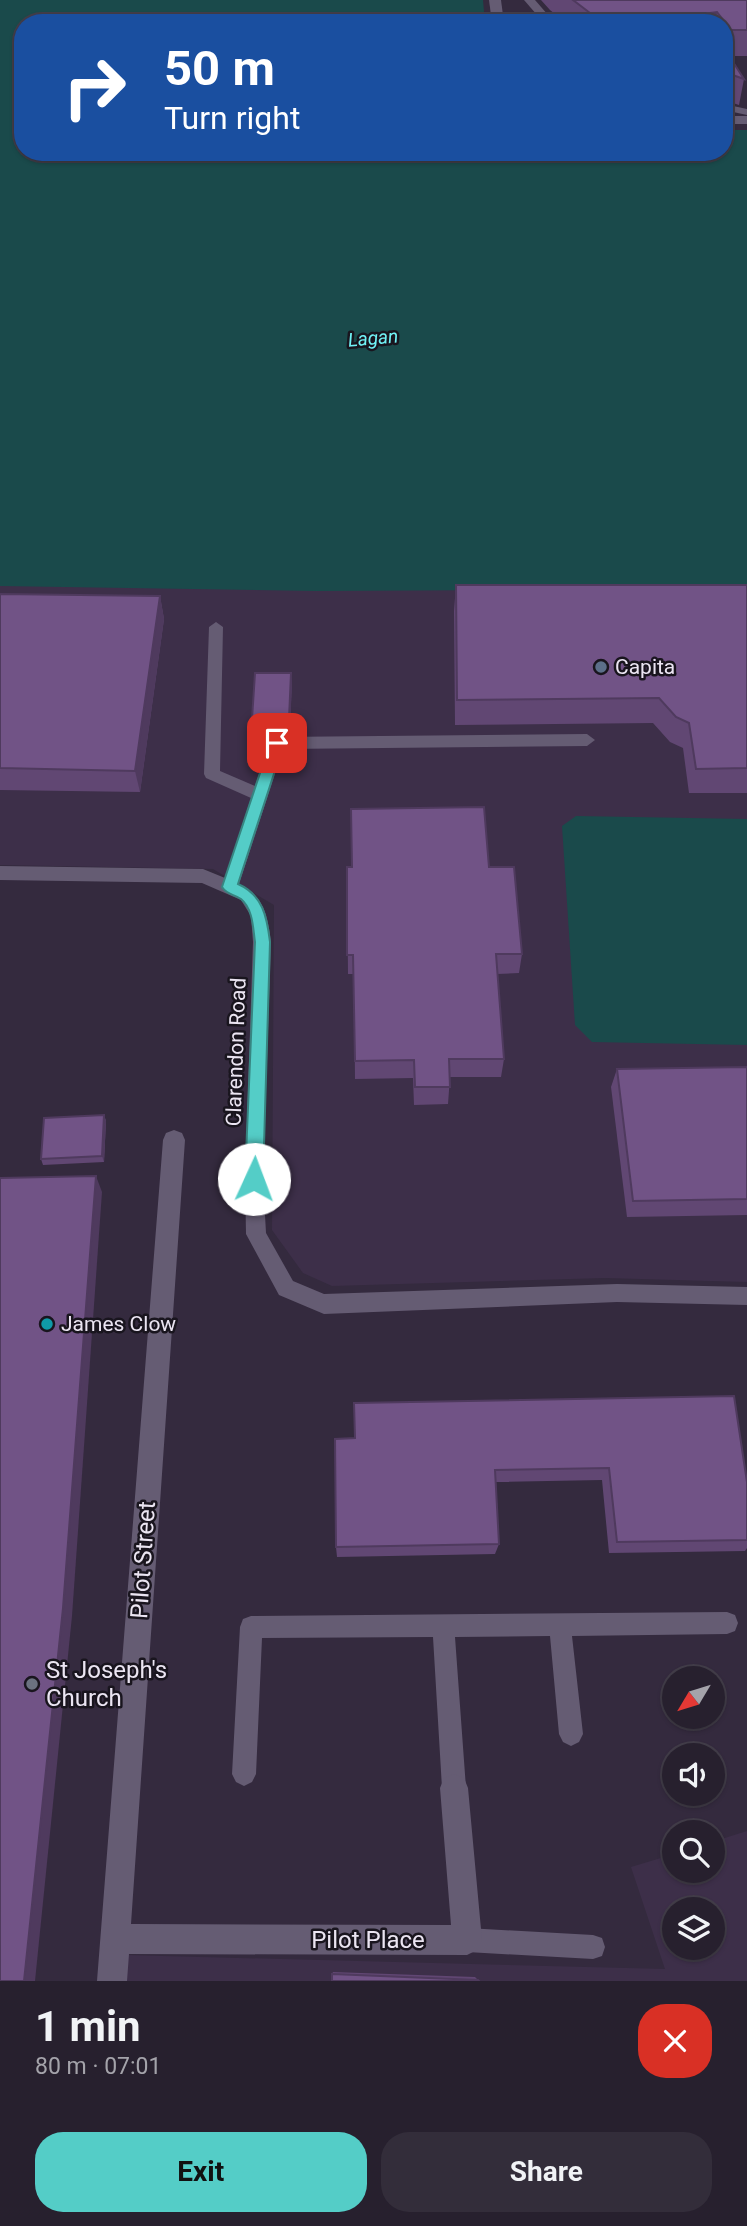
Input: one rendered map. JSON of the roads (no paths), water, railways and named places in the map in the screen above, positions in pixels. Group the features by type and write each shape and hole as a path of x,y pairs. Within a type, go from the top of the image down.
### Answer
{"street":[{"name":"Pilot Street","path":"112,1981 174,1140"},
{"path":"454,1788 467,1940"},
{"name":"Pilot Place","path":"116,1939 467,1940"}],"lane":[{"path":"529,0 542,14"},
{"path":"216,627 212,774 260,795"},
{"path":"230,887 277,743 587,740"},
{"name":"Clarendon Road","path":"0,873 203,876 247,895 259,915 262,942 254,1179 256,1234 286,1289 324,1304 617,1293 747,1296"},
{"path":"244,1774 250,1627 560,1627 727,1623"},
{"path":"443,1626 454,1788"},
{"path":"560,1627 571,1734"},
{"path":"467,1940 593,1947"}],"water":[{"name":"Lagan","path":"0,0 483,0 484,14 14,14 14,161 733,161 733,130 747,130 747,589 316,591 0,586"},
{"path":"576,816 747,819 747,1045 592,1042 575,1025 562,826"}],"place":[{"name":"Capita","path":"601,667"},
{"name":"James Clow","path":"47,1324"},
{"name":"St Joseph's Church","path":"32,1684"}]}
